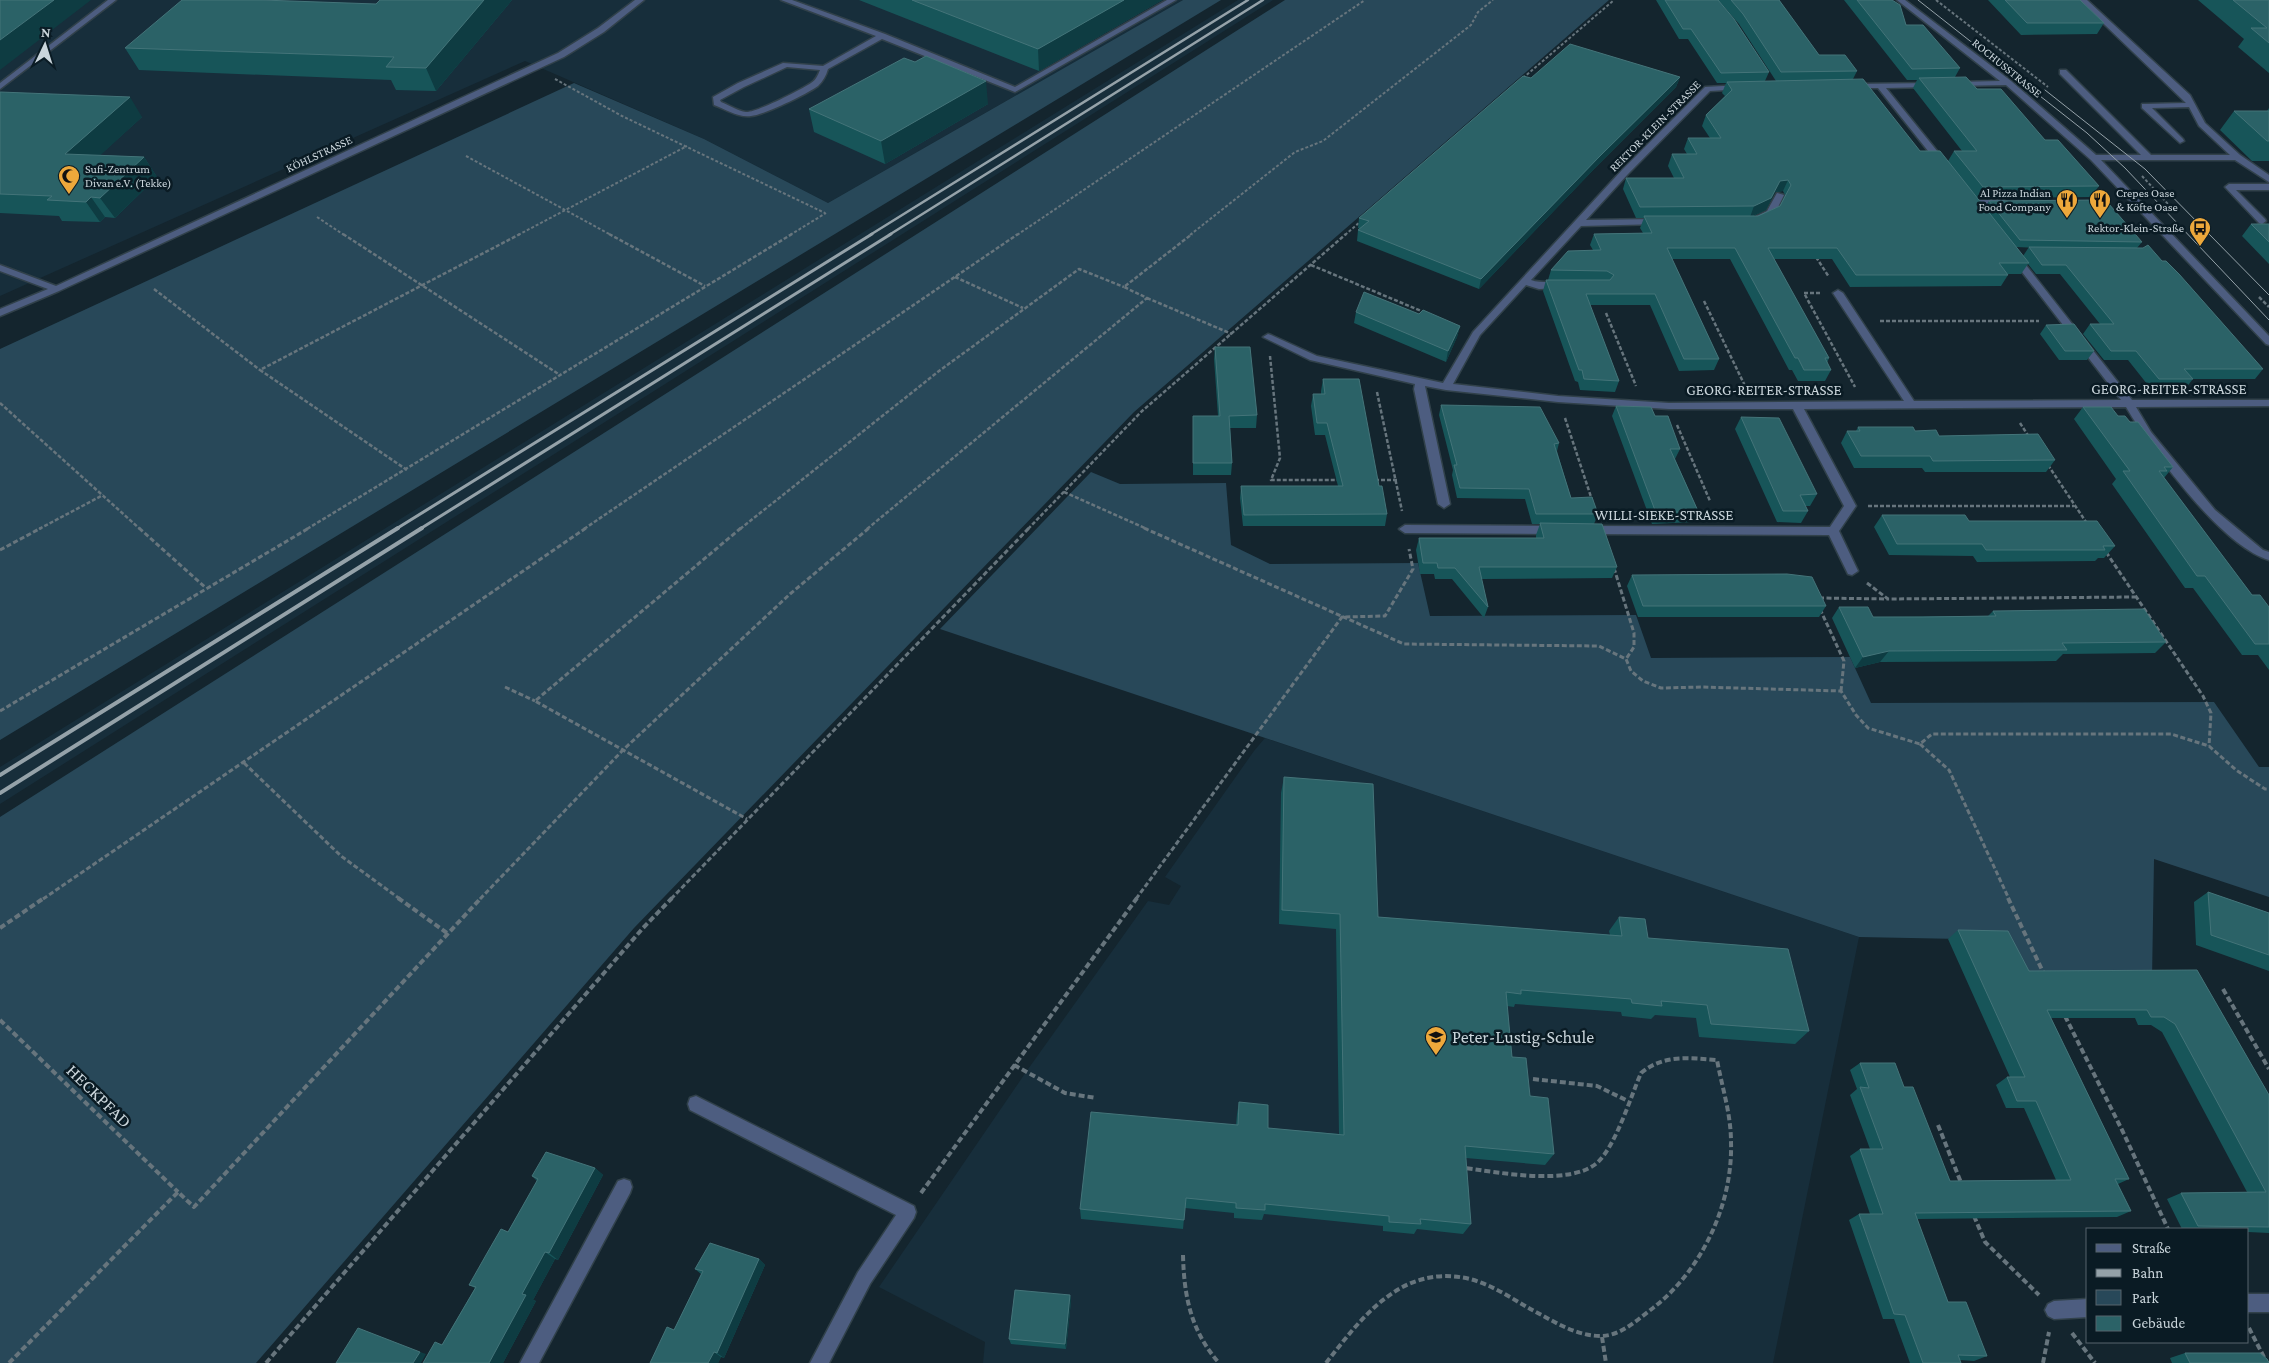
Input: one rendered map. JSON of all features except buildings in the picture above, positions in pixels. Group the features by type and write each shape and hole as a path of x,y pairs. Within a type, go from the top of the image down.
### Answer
{"street":[{"path":"0,87 112,0"},
{"name":"KÖHLSTRASSE","path":"0,313 56,289 532,69 574,48 640,0"},
{"path":"785,0 882,36 1015,90 1172,0"},
{"name":"ROCHUSSTRASSE","path":"1901,0 2008,84 2094,158 2269,342"},
{"path":"2083,0 2187,97 2202,124 2237,157 2269,179"},
{"path":"824,68 822,76 815,84 759,112 744,114 717,103 716,99 741,85 786,65 824,68 882,36"},
{"path":"2063,72 2149,158"},
{"path":"1841,86 2008,84"},
{"name":"REKTOR-KLEIN-STRASSE","path":"1446,387 1476,334 1625,172 1708,88 1754,86"},
{"path":"1880,86 1948,171"},
{"path":"2180,141 2146,106 2193,106"},
{"path":"2094,158 2237,157"},
{"path":"2262,221 2229,187 2269,187"},
{"path":"1966,193 1984,217"},
{"path":"1752,222 1771,212 1780,195"},
{"path":"1974,203 2013,202"},
{"path":"1579,223 1666,222"},
{"path":"2013,250 2064,321 2129,404 2147,434 2211,513 2264,554"},
{"path":"0,268 56,289"},
{"path":"1523,281 1539,286 1566,286"},
{"path":"1838,293 1911,404"},
{"name":"GEORG-REITER-STRASSE","path":"1268,337 1314,358 1421,382 1446,387 1558,399 1669,406 2269,403"},
{"path":"1421,382 1419,389 1444,504"},
{"path":"1797,406 1850,506 1833,531 1852,571"},
{"name":"WILLI-SIEKE-STRASSE","path":"1405,529 1833,531"},
{"path":"696,1104 908,1212 864,1278 819,1363"},
{"path":"529,1363 624,1187"},
{"path":"2249,1303 2269,1303"},
{"path":"2054,1310 2086,1308"}],"path":[{"path":"0,928 954,277 1365,0"},
{"path":"1124,287 1295,152 1323,140 1386,92 1471,25 1478,12 1492,0"},
{"path":"1520,81 1614,0"},
{"path":"1936,0 2054,91"},
{"path":"1564,44 1573,46"},
{"path":"0,711 407,470 826,213 622,116 569,85 532,69"},
{"path":"260,370 687,146"},
{"path":"466,156 706,287"},
{"path":"2144,178 2168,204"},
{"path":"2098,202 2105,202"},
{"path":"317,217 560,375"},
{"path":"266,1363 636,936 747,819 1141,412 1362,219"},
{"path":"1815,255 1825,255"},
{"path":"1311,265 1430,315"},
{"path":"535,701 758,514 868,426 1023,308 1079,269 1232,334"},
{"path":"954,277 1023,308"},
{"path":"154,289 260,370 407,470"},
{"path":"1838,293 1804,293 1865,405"},
{"path":"2259,297 2269,308"},
{"path":"244,763 342,856 447,933 623,750 790,594 1054,373 1147,298"},
{"path":"1704,301 1754,406"},
{"path":"1606,313 1643,404"},
{"path":"1857,321 2064,321"},
{"path":"1268,337 1280,458 1271,480 1348,480"},
{"path":"0,403 206,588"},
{"path":"2008,404 2033,443"},
{"path":"1669,406 1710,501"},
{"path":"2044,459 2090,529"},
{"path":"1368,480 1397,480"},
{"path":"1064,492 1404,644 1599,646 1613,651 1626,659 1631,671 1644,682 1661,688 1701,687 1841,691"},
{"path":"0,550 103,494"},
{"path":"1850,506 2075,506"},
{"path":"2106,552 2203,696 2211,713 2209,746"},
{"path":"1852,571 1888,599"},
{"path":"2047,980 1949,770 1920,744 1868,728 1856,715 1841,691 1844,661 1815,598 2136,597"},
{"path":"908,1212 1342,617"},
{"path":"505,687 535,701 747,819"},
{"path":"1920,744 1932,734 2172,734 2209,746 2236,770 2265,789 2269,789"},
{"name":"HECKPFAD","path":"0,1020 194,1206 447,933"},
{"path":"2223,989 2269,1069"},
{"path":"2060,1007 2123,1132 2168,1228"},
{"path":"1326,1363 1379,1301 1403,1285 1430,1278 1456,1278 1480,1283 1574,1331 1602,1337 1623,1330 1674,1292 1702,1253 1715,1226 1730,1165 1731,1134 1717,1060 1672,1058 1648,1065 1641,1073 1606,1149 1598,1161 1589,1169 1561,1176 1461,1168"},
{"path":"1014,1065 1065,1093 1096,1098"},
{"path":"1534,1079 1597,1086 1628,1101"},
{"path":"1938,1125 1963,1188"},
{"path":"9,1363 178,1192"},
{"path":"1970,1206 1985,1242 2054,1310 2095,1363"},
{"path":"1183,1255 1183,1287 1187,1306 1197,1331 1219,1363"},
{"path":"2042,1363 2054,1310"},
{"path":"2249,1327 2267,1363"},
{"path":"1602,1337 1606,1363"}],"shaded area":[{"path":"0,0 1183,0 828,203 704,139 525,61 0,296"},
{"path":"1238,0 1273,0 0,804 0,767"},
{"name":"Peter-Lustig-Schule","path":"1265,738 1859,937 1773,1363 983,1363 985,1342 879,1287 1026,1072 1148,901 1169,905 1181,886 1165,877"}],"green space":[{"path":"1183,0 1221,0 0,740 0,349 574,83 704,139 828,203"},
{"path":"1285,0 1609,0 1134,412 634,928 256,1363 0,1363 0,817"},
{"path":"1091,472 1120,484 1226,483 1231,545 1270,564 1418,563 1430,616 1636,615 1651,658 1850,657 1871,703 2214,702 2259,767 2269,767 2269,897 2154,859 2152,979 2031,979 2012,940 1859,937 940,629"}],"tram line":[{"path":"1918,0 2087,133 2125,168 2269,320"},
{"path":"2045,90 2145,169 2269,295"}],"railway":[{"path":"870,235 1248,0"},
{"path":"889,235 1263,0"},
{"path":"396,529 872,234"},
{"path":"420,529 891,234"},
{"path":"0,775 398,528"},
{"path":"0,793 422,528"}],"place":[{"name":"Sufi-Zentrum Divan e.V. (Tekke)","path":"69,195"},
{"name":"Al Pizza Indian Food Company","path":"2067,219"},
{"name":"Crepes Oase & Köfte Oase","path":"2100,219"},
{"name":"Rektor-Klein-Straße","path":"2200,247"},
{"name":"Peter-Lustig-Schule","path":"1436,1056"}]}
